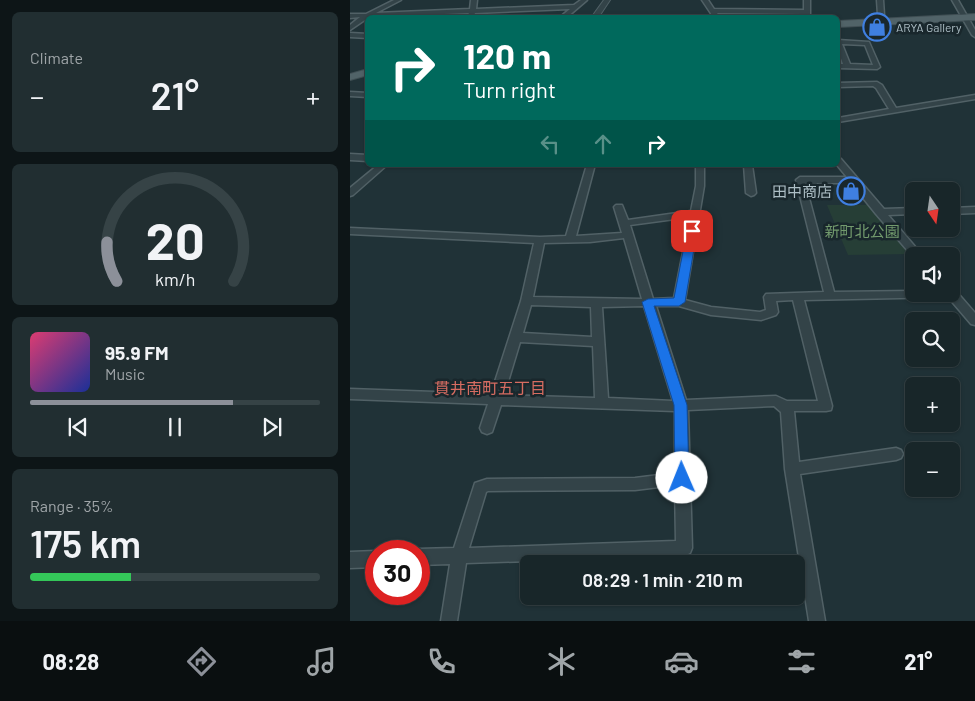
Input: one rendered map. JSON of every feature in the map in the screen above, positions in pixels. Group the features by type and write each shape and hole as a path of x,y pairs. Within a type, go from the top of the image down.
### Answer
{"main road":[{"path":"840,23 963,16"},
{"path":"840,23 884,19 975,16"},
{"path":"350,73 365,69"},
{"path":"350,77 365,73"}],"street":[{"path":"368,15 398,0"},
{"path":"470,15 474,0"},
{"path":"514,0 516,9"},
{"path":"538,0 540,8"},
{"path":"566,15 584,0"},
{"path":"596,15 607,0"},
{"path":"704,0 715,15"},
{"path":"713,11 807,15 807,0"},
{"path":"880,0 884,19"},
{"path":"955,0 975,35"},
{"path":"388,15 452,12 470,15 516,9 576,6"},
{"path":"350,16 365,16"},
{"path":"350,28 365,17"},
{"path":"350,36 365,36"},
{"path":"840,42 867,43 877,67 840,66"},
{"path":"840,47 847,66"},
{"path":"840,85 874,84 880,87 893,110"},
{"path":"350,94 365,95"},
{"path":"840,120 975,97"},
{"path":"350,157 365,158"},
{"path":"840,164 910,247"},
{"path":"352,189 380,167"},
{"path":"679,302 700,186 700,167"},
{"path":"748,167 751,193"},
{"path":"570,240 590,168"},
{"path":"830,296 800,180 853,180"},
{"path":"430,557 684,548 681,405 619,207"},
{"path":"960,211 975,210"},
{"path":"879,212 905,211"},
{"path":"350,231 570,240 695,213"},
{"path":"486,428 527,301 540,240"},
{"path":"527,301 596,303 679,302 710,310 762,316 772,312 770,297 905,295"},
{"path":"350,394 681,405 776,401 785,406 826,406 798,296"},
{"path":"958,302 975,321"},
{"path":"596,303 602,403"},
{"path":"515,336 598,342"},
{"path":"785,406 788,412 792,469 817,621"},
{"path":"792,469 896,454"},
{"path":"449,621 459,556 480,488 487,485 635,484 682,478"},
{"path":"350,560 365,559"}],"green space":[{"name":"新町北公園","path":"827,205 868,205 905,248 905,254 848,255"}],"place":[{"name":"ARYA Gallery","path":"877,27"},
{"name":"田中商店","path":"851,191"}],"district":[{"name":"貫井南町五丁目","path":"490,387"}],"route":[{"path":"682,478 681,405 648,302 679,302 692,231"}]}
